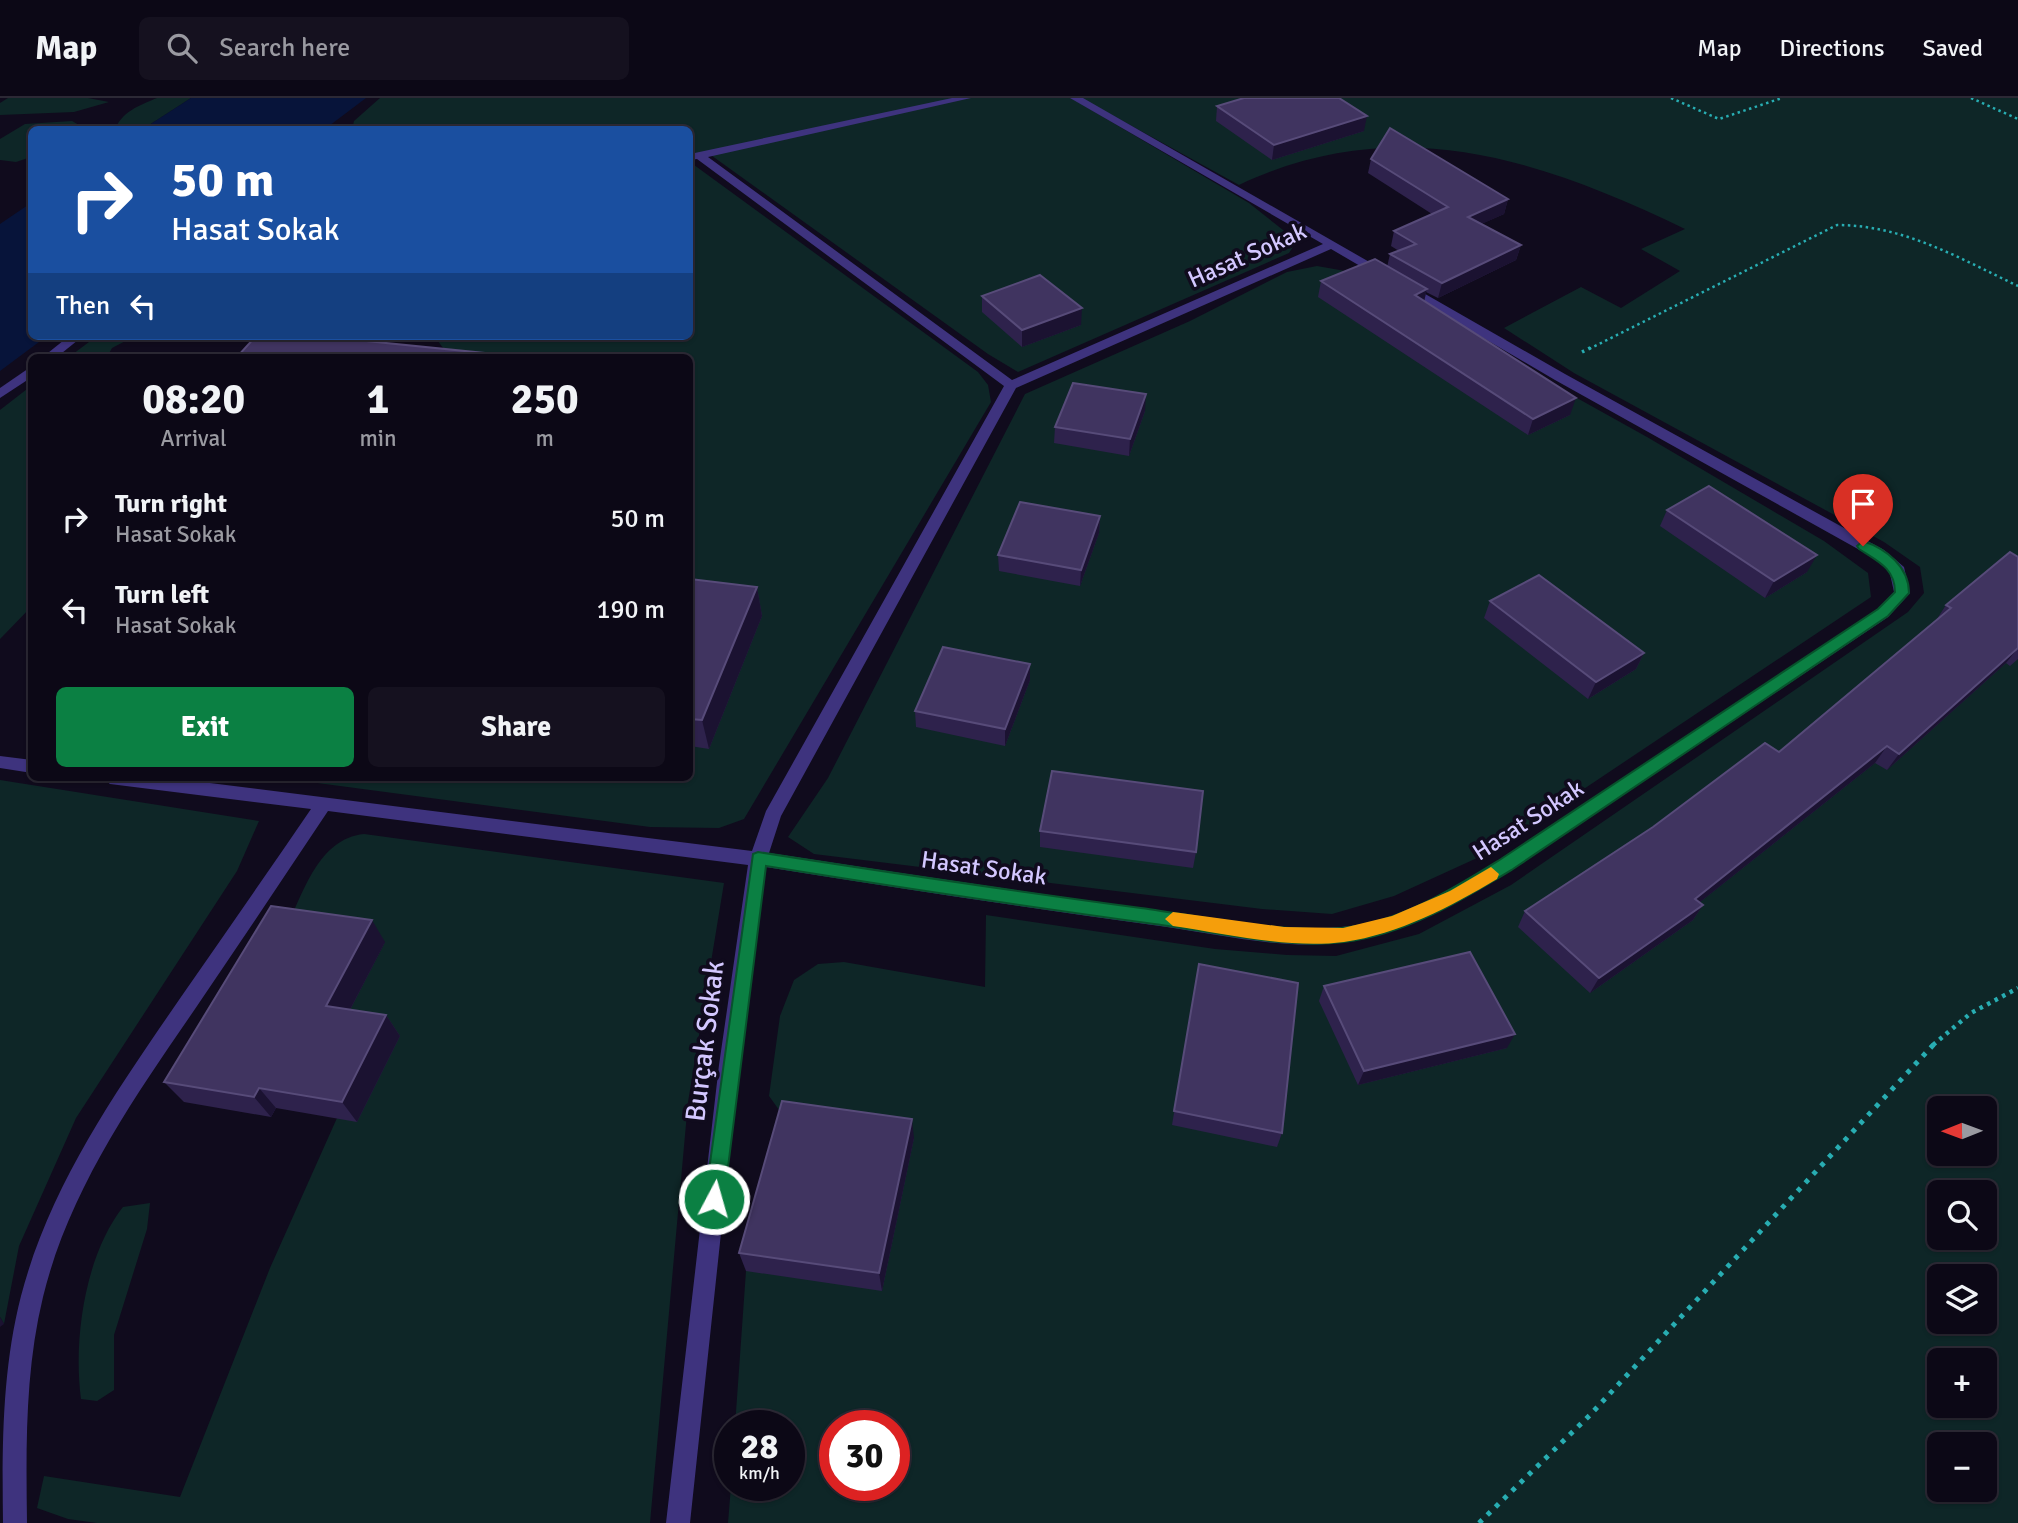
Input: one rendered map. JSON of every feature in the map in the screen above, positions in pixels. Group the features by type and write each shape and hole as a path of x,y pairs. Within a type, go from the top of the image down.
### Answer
{"street":[{"path":"694,156 966,98"},
{"path":"1075,98 1332,244"},
{"path":"694,156 1011,385"},
{"name":"Hasat Sokak","path":"140,781 758,859 991,895 1284,934 1343,935 1395,923 1455,895 1507,864 1883,613 1902,593 1896,567 1879,554 1546,368 1332,244 1011,385"},
{"path":"53,354 72,340"},
{"path":"0,394 28,373"},
{"name":"Burçak Sokak","path":"678,1523 729,1065 758,859 772,816 1011,385"},
{"path":"0,762 28,766"},
{"path":"15,1523 14,1466 20,1360 41,1266 61,1217 102,1133 323,805"}],"path":[{"path":"1671,98 1720,119 1782,98"},
{"path":"1971,98 2018,119"},
{"path":"1546,368 1661,315 1837,225 1858,223 1887,228 2018,286"},
{"path":"1479,1523 1590,1415 1899,1084 1930,1045 1952,1025 1976,1009 2018,988"}],"green space":[{"path":"8,98 88,98 109,102 74,112 0,115 0,103"},
{"path":"157,98 191,98 148,126 117,126 126,114"},
{"path":"380,98 1071,98 1249,203 1297,241 1289,253 1018,372 988,354 708,153 693,156 693,126 353,126 354,121"},
{"path":"1081,98 2018,98 2018,1523 728,1523 730,1501 805,1501 805,1410 736,1410 746,1271 787,1121 769,1096 780,1016 794,980 818,964 844,962 985,987 986,915 1215,949 1287,955 1336,956 1419,934 1511,885 1908,612 1924,593 1920,567 1884,542 1574,373 1504,328 1581,287 1621,308 1680,271 1641,249 1685,229 1575,182 1521,164 1466,153 1410,148 1354,151 1297,163 1239,185"},
{"path":"72,121 79,125 28,126 28,158 16,162 0,160 0,139 25,124"},
{"path":"693,164 978,372 988,385 991,402 744,819 719,828 650,827 302,781 693,781 693,354 448,354 437,340 693,340"},
{"path":"1317,266 1351,272 1647,437 1824,541 1868,573 1871,597 1488,853 1394,896 1332,914 1262,909 814,854 788,837 828,778 1025,394 1190,321 1287,272"},
{"path":"92,340 127,340 112,348 109,354 73,354"},
{"path":"28,388 28,610 0,639 0,410"},
{"path":"0,780 259,821 237,871 76,1118 19,1246 4,1324 0,1317"},
{"path":"364,834 724,883 688,1102 650,1523 97,1523 68,1519 37,1508 44,1476 180,1497 270,1268 337,1118 358,1121 341,1027 385,942 286,928 306,884 324,856 348,838"},
{"path":"150,1203 147,1229 114,1335 114,1390 97,1401 81,1399 81,1325 91,1273 99,1249 123,1207"}],"water":[{"path":"191,98 366,98 329,126 148,126"},
{"path":"28,205 28,340 42,340 0,371 0,224"}],"building":[{"path":"1244,98 1339,98 1367,116 1274,145 1217,106"},
{"path":"1390,128 1508,199 1468,217 1521,245 1442,283 1390,254 1416,244 1394,231 1448,207 1371,159"},
{"path":"1375,259 1427,289 1415,295 1576,398 1533,419 1321,281"},
{"path":"1040,275 1082,308 1022,330 982,296"},
{"path":"252,340 356,340 484,353 484,354 240,354"},
{"path":"1073,383 1146,394 1130,439 1055,427"},
{"path":"1709,486 1817,555 1774,581 1667,510"},
{"path":"1020,502 1100,516 1081,570 998,555"},
{"path":"2010,552 2018,557 2018,648 1899,754 1887,746 1695,899 1703,905 1599,978 1525,911 1653,827 1765,743 1779,752 1951,608 1946,605"},
{"path":"1539,575 1644,653 1596,682 1490,601"},
{"path":"693,579 757,587 702,720 693,719"},
{"path":"943,647 1030,664 1005,729 915,711"},
{"path":"1052,771 1203,791 1196,852 1040,831"},
{"path":"271,906 372,920 326,1006 386,1015 342,1102 259,1088 254,1097 164,1082"},
{"path":"1470,952 1515,1034 1364,1071 1324,986"},
{"path":"1199,964 1298,983 1282,1133 1174,1111"},
{"path":"782,1101 912,1119 879,1273 739,1253"}],"slow traffic":[{"path":"1173,919 1284,934 1343,935 1395,923 1455,895 1491,874"}],"route":[{"path":"714,1199 729,1065 758,859 991,895 1284,934 1343,935 1382,927 1455,895 1507,864 1883,613 1902,593 1902,582 1896,567 1863,546"}]}
